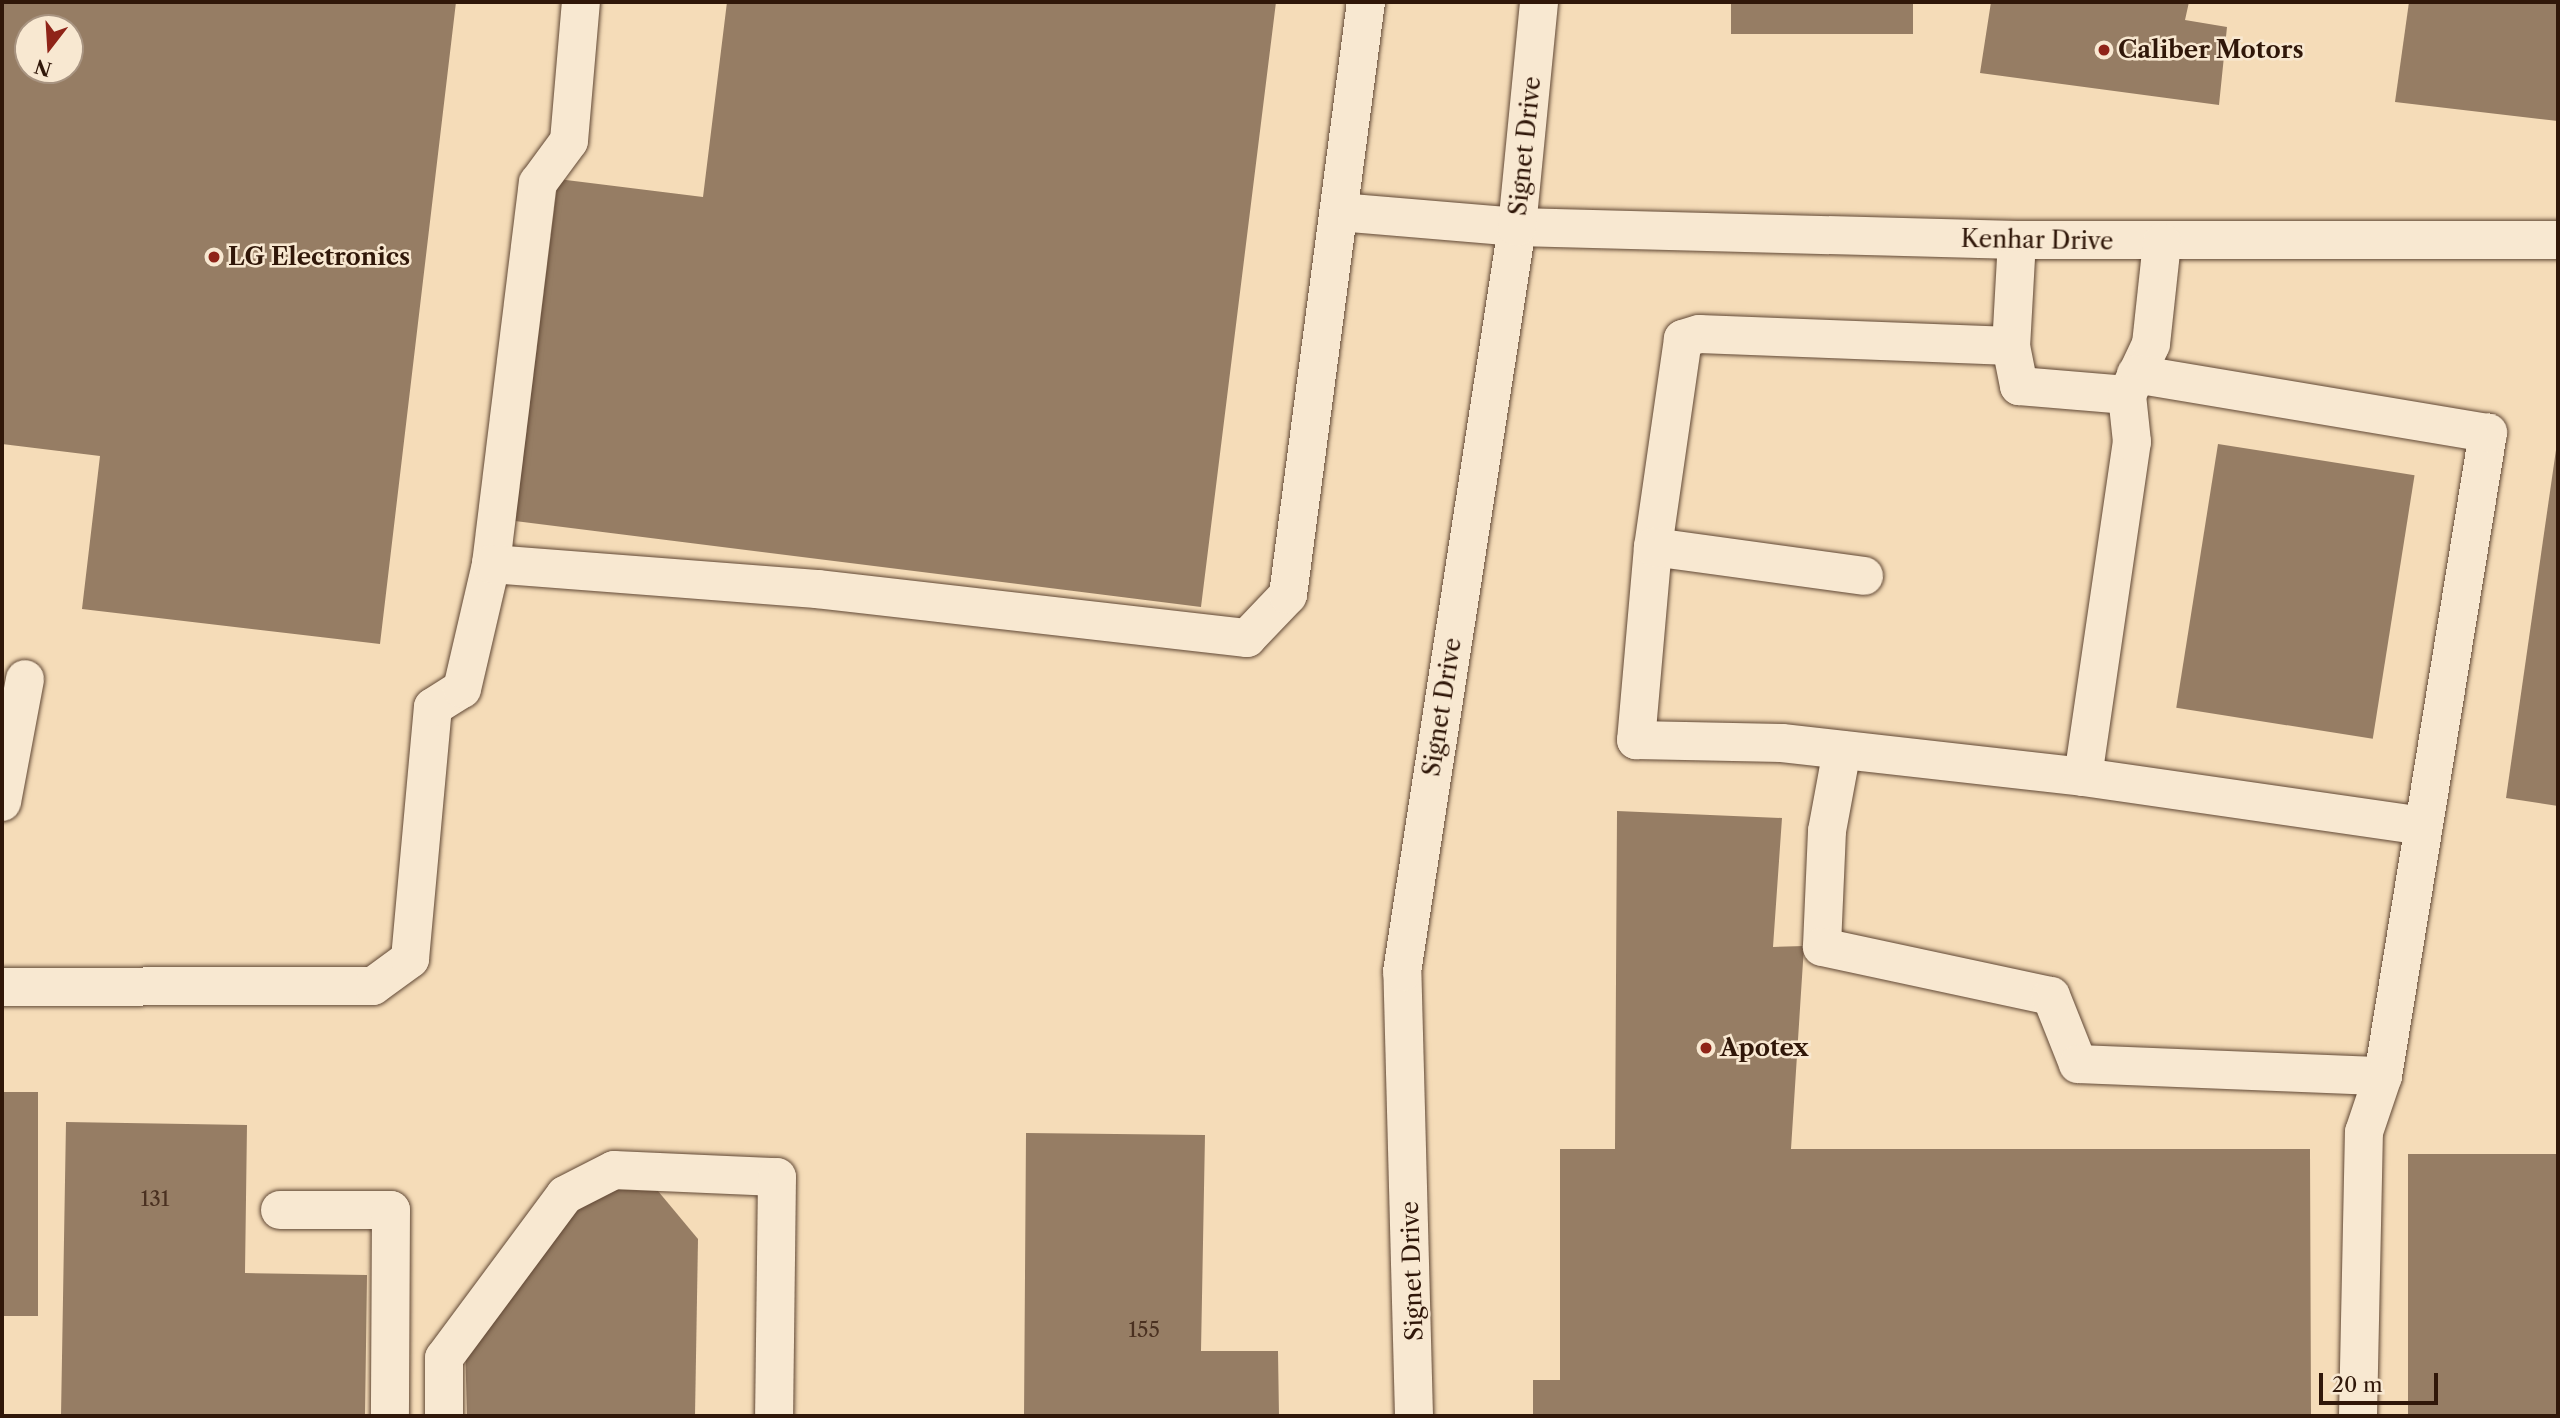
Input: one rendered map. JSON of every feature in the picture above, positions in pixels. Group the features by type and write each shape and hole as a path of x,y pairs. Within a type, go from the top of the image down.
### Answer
{"street":[{"path":"2,987 373,986 410,959 433,707 461,689 491,564 538,183 569,142 581,2"},
{"path":"491,564 817,589 1247,638 1288,595 1366,2"},
{"name":"Signet Drive","path":"1414,1416 1402,972 1517,227 1539,2"},
{"name":"Kenhar Drive","path":"1339,212 1517,227 2017,240 2162,243 2558,240"},
{"path":"2017,240 2011,346 2019,386 2132,385 2488,433 2383,1076 2364,1132 2358,1416"},
{"path":"2083,777 2132,442 2132,385 2151,344 2162,243"},
{"path":"2011,346 1699,334 1683,339 1653,547 1636,740 1842,750 2083,777 2423,826"},
{"path":"1653,547 1864,576"},
{"path":"2,802 25,679"},
{"path":"1842,750 1826,831 1822,947 2051,996 2078,1064 2383,1076"},
{"path":"444,1416 444,1358 565,1195 614,1170 777,1177 774,1416"},
{"path":"280,1210 391,1210 390,1416"}],"building":[{"name":"LG Electronics","path":"2,2 456,2 380,644 82,609 100,456 2,444"},
{"path":"727,2 1276,2 1201,607 515,521 558,179 703,197"},
{"path":"1731,2 1913,2 1913,34 1731,34"},
{"name":"Caliber Motors","path":"1991,2 2189,2 2185,20 2227,27 2219,105 1980,73"},
{"path":"2409,2 2558,2 2558,121 2395,102"},
{"path":"2218,444 2415,475 2373,739 2176,708"},
{"path":"2558,444 2558,806 2506,798"},
{"name":"Apotex","path":"1617,811 1782,818 1773,947 1804,946 1791,1149 2310,1149 2311,1416 1533,1416 1533,1380 1560,1380 1560,1149 1615,1149"},
{"path":"2,1092 38,1092 38,1316 2,1316"},
{"path":"66,1122 247,1125 245,1273 367,1275 365,1416 61,1416"},
{"path":"1026,1133 1205,1135 1201,1351 1278,1351 1279,1416 1024,1416"},
{"path":"2408,1154 2558,1154 2558,1416 2408,1416"},
{"path":"596,1189 658,1191 698,1239 695,1416 467,1416 465,1342"}],"place":[{"name":"Caliber Motors","path":"2104,50"},
{"name":"LG Electronics","path":"214,257"},
{"name":"Apotex","path":"1706,1048"}]}
